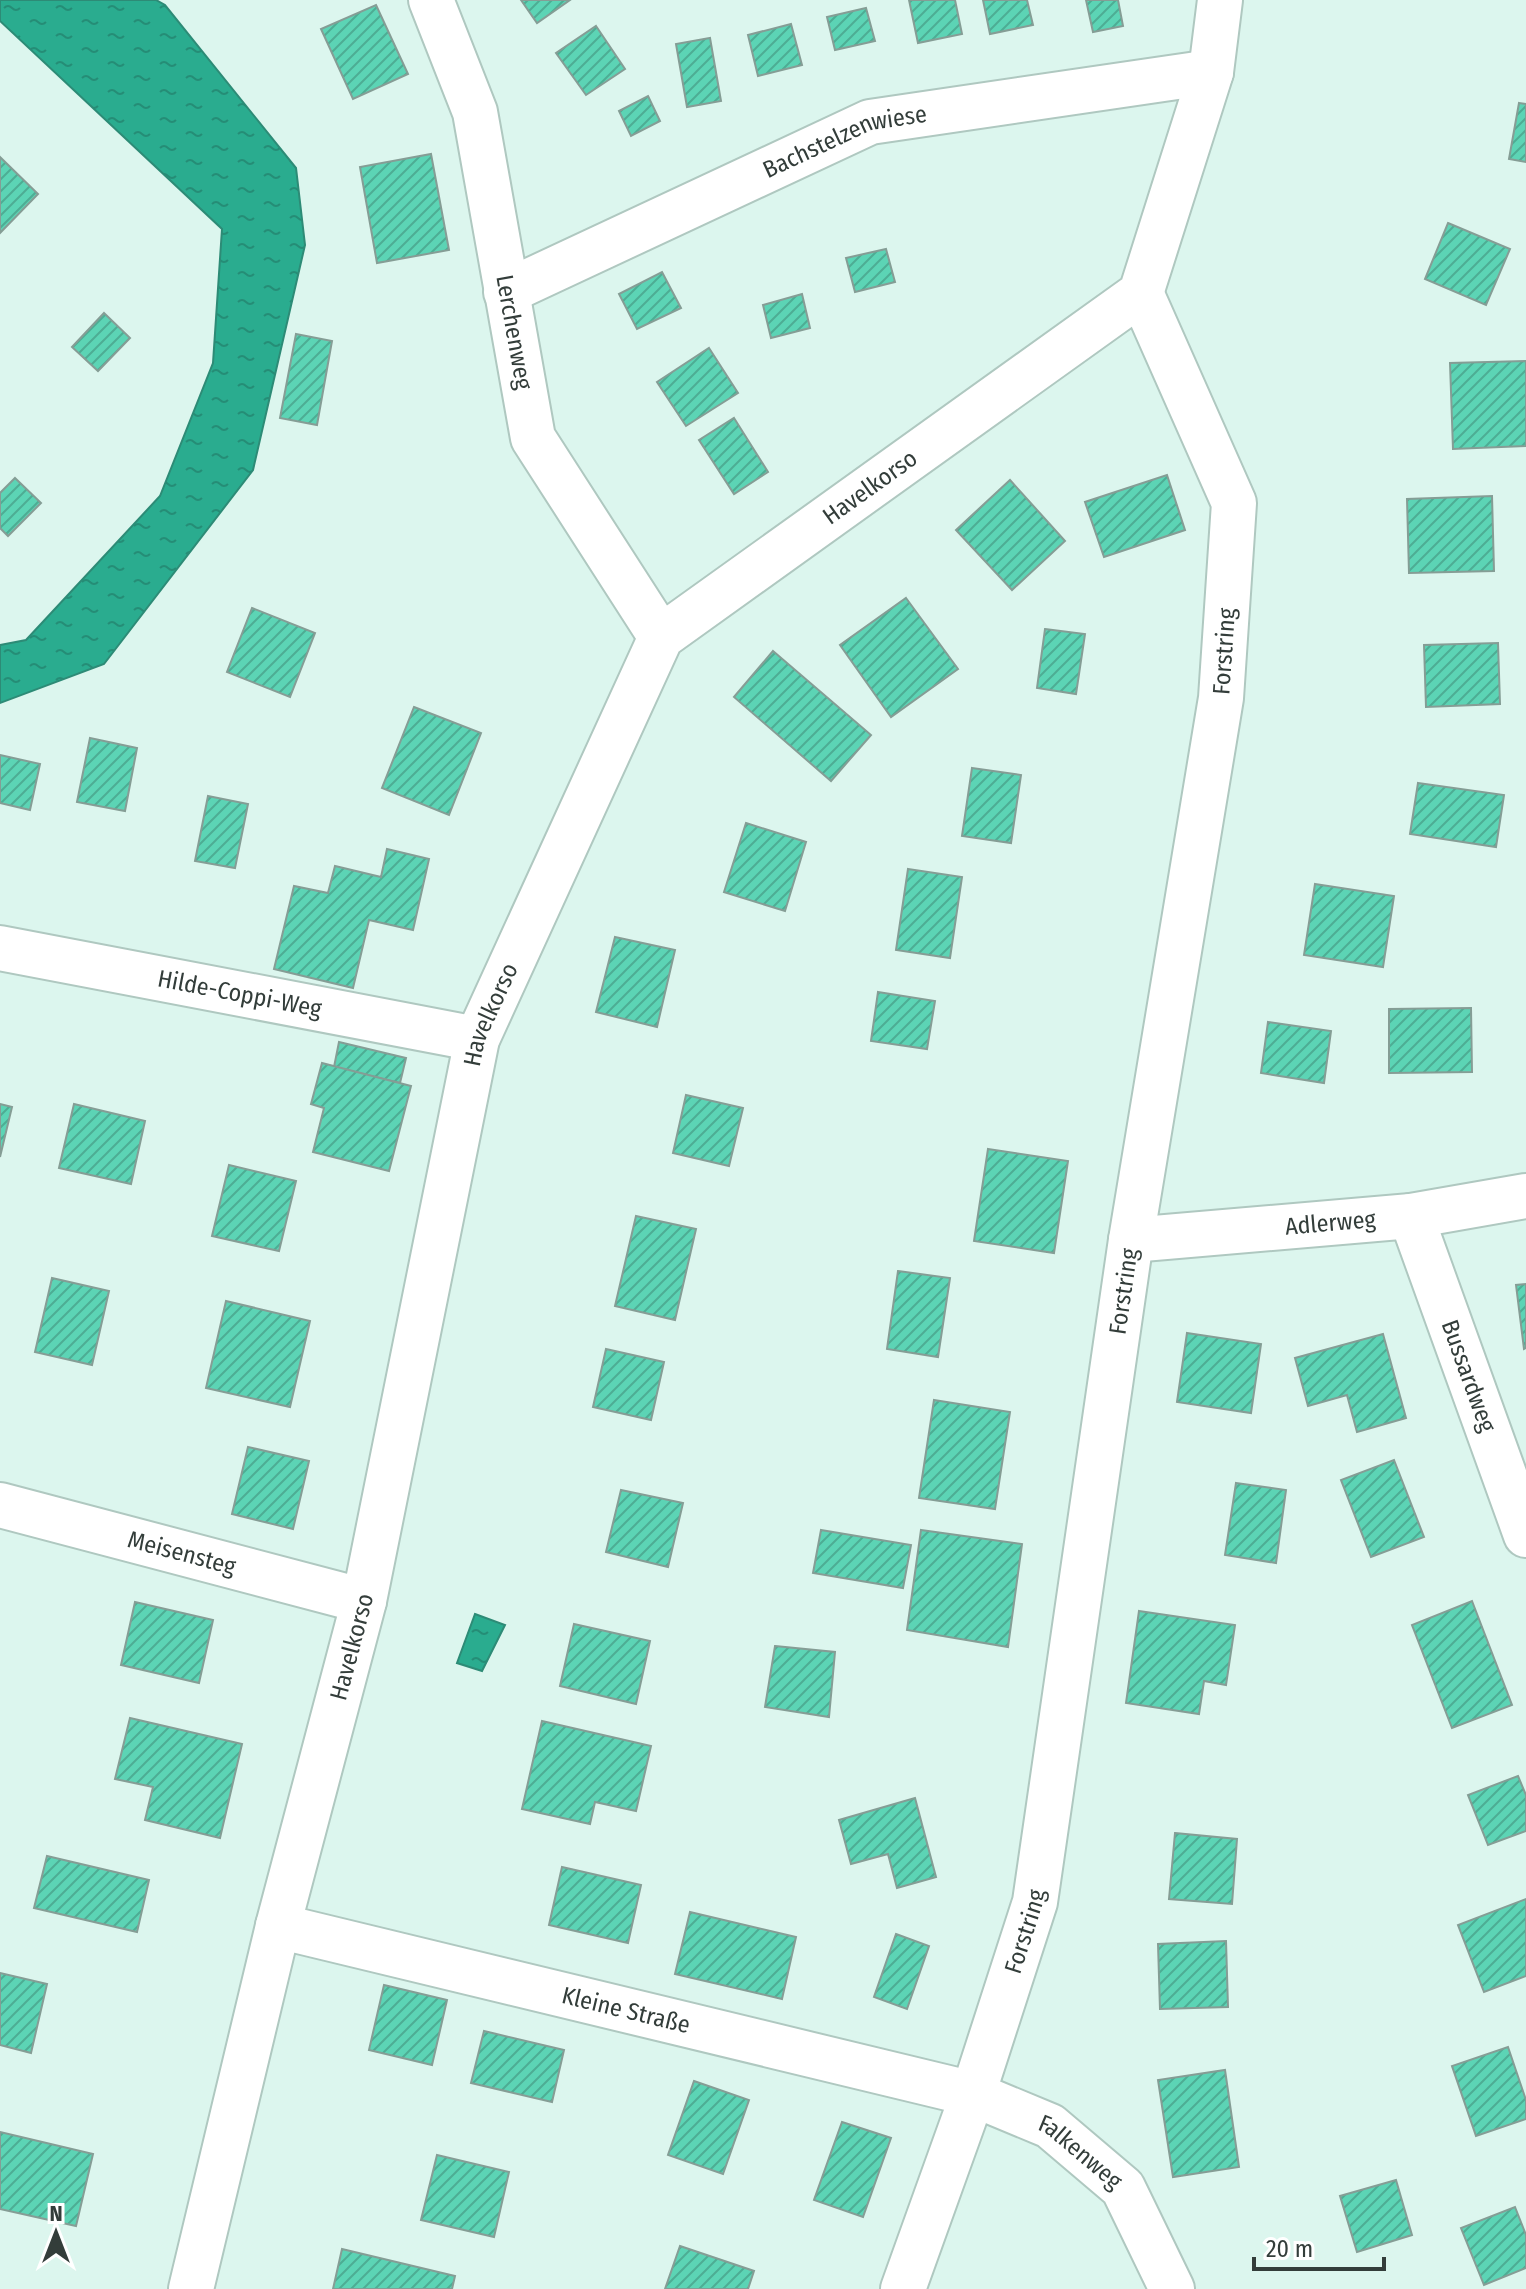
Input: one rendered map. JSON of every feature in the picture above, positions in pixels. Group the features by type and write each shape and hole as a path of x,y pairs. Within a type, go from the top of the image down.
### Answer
{"street":[{"name":"Lerchenweg","path":"431,0 475,112 533,438 661,637"},
{"path":"1141,293 1211,72 1220,0"},
{"name":"Bachstelzenwiese","path":"506,292 870,122 1211,72"},
{"name":"Havelkorso","path":"191,2289 278,1926 364,1601 477,1039 661,637 1141,293"},
{"name":"Forstring","path":"903,2289 973,2094 1035,1902 1131,1240 1221,698 1234,503 1141,293"},
{"name":"Hilde-Coppi-Weg","path":"0,948 477,1039"},
{"name":"Adlerweg","path":"1131,1240 1411,1216 1526,1196"},
{"name":"Bussardweg","path":"1411,1216 1526,1535"},
{"name":"Meisensteg","path":"0,1505 364,1601"},
{"name":"Kleine Straße","path":"278,1926 973,2094"},
{"name":"Falkenweg","path":"973,2094 1050,2126 1123,2188 1172,2289"}],"water":[{"path":"0,0 156,0 165,5 296,168 305,245 253,470 104,664 0,703 0,645 26,640 160,496 213,363 222,229 0,21"},
{"path":"475,1614 505,1625 482,1671 457,1663"}],"building":[{"path":"521,0 570,0 537,23"},
{"path":"909,0 955,0 962,34 918,43"},
{"path":"983,0 1027,0 1033,25 990,34"},
{"path":"1086,0 1118,0 1123,26 1093,32"},
{"path":"376,5 408,74 353,99 321,29"},
{"path":"866,8 875,41 835,50 827,17"},
{"path":"791,24 802,65 758,76 748,35"},
{"path":"596,26 625,69 586,95 556,53"},
{"path":"710,38 721,101 687,107 676,44"},
{"path":"648,96 660,121 631,136 619,111"},
{"path":"1519,103 1526,104 1526,162 1509,159"},
{"path":"431,154 449,250 377,263 360,167"},
{"path":"0,157 38,194 0,233"},
{"path":"1448,223 1510,249 1486,305 1425,279"},
{"path":"886,249 895,282 855,292 846,258"},
{"path":"662,272 681,308 637,329 619,294"},
{"path":"802,294 810,328 771,338 763,305"},
{"path":"104,313 130,338 98,371 72,347"},
{"path":"296,334 332,341 317,425 280,418"},
{"path":"709,348 738,393 686,426 657,382"},
{"path":"1526,361 1526,446 1453,449 1450,363"},
{"path":"734,418 768,472 734,494 699,440"},
{"path":"1167,475 1185,530 1104,557 1085,502"},
{"path":"15,478 41,503 8,536 0,528 0,493"},
{"path":"1010,480 1065,541 1012,590 956,530"},
{"path":"1492,496 1494,571 1409,573 1407,499"},
{"path":"906,598 958,669 891,717 840,645"},
{"path":"252,608 315,633 290,697 227,672"},
{"path":"1045,629 1085,634 1076,694 1037,688"},
{"path":"1498,643 1500,704 1426,707 1424,645"},
{"path":"773,651 871,735 831,781 734,697"},
{"path":"414,707 481,733 449,815 382,788"},
{"path":"90,738 137,748 125,811 77,802"},
{"path":"0,755 40,764 30,810 0,803"},
{"path":"972,768 1021,775 1011,843 962,836"},
{"path":"1418,783 1504,795 1496,847 1410,834"},
{"path":"208,796 248,804 235,868 195,861"},
{"path":"746,823 806,842 785,911 724,892"},
{"path":"387,849 429,859 413,930 369,920 353,988 274,969 294,886 328,893 335,866 381,877"},
{"path":"908,869 962,877 950,958 896,950"},
{"path":"1315,884 1394,896 1383,967 1304,955"},
{"path":"615,937 675,950 657,1027 596,1012"},
{"path":"878,992 935,1001 927,1049 871,1041"},
{"path":"1471,1008 1472,1072 1389,1073 1389,1009"},
{"path":"1268,1022 1331,1031 1324,1083 1261,1073"},
{"path":"339,1042 406,1058 400,1083 334,1067"},
{"path":"322,1063 411,1086 389,1171 313,1152 324,1108 311,1104"},
{"path":"686,1095 743,1108 729,1166 673,1153"},
{"path":"0,1104 12,1107 0,1157"},
{"path":"74,1104 145,1121 131,1184 59,1168"},
{"path":"988,1149 1068,1161 1054,1253 974,1241"},
{"path":"229,1165 296,1181 279,1251 212,1236"},
{"path":"636,1216 696,1229 675,1320 615,1306"},
{"path":"898,1271 950,1278 938,1357 887,1349"},
{"path":"52,1278 109,1291 92,1365 35,1352"},
{"path":"1526,1284 1526,1348 1524,1349 1516,1285"},
{"path":"226,1301 310,1321 290,1407 206,1388"},
{"path":"1187,1333 1261,1344 1251,1413 1177,1402"},
{"path":"1383,1334 1406,1418 1357,1432 1347,1395 1308,1406 1295,1358"},
{"path":"606,1349 664,1362 651,1420 593,1407"},
{"path":"934,1400 1010,1412 995,1509 919,1498"},
{"path":"248,1447 309,1461 293,1529 232,1514"},
{"path":"1394,1460 1424,1537 1371,1557 1341,1480"},
{"path":"1236,1483 1286,1490 1276,1563 1225,1555"},
{"path":"621,1490 683,1503 668,1567 606,1552"},
{"path":"821,1530 911,1545 903,1588 813,1573"},
{"path":"921,1530 1022,1544 1008,1647 907,1630"},
{"path":"1472,1601 1512,1705 1452,1728 1412,1625"},
{"path":"135,1602 213,1620 199,1683 121,1665"},
{"path":"1139,1611 1235,1625 1226,1685 1204,1681 1199,1714 1126,1703"},
{"path":"574,1624 650,1641 636,1704 560,1686"},
{"path":"775,1646 835,1652 829,1717 765,1707"},
{"path":"130,1718 242,1744 220,1838 145,1820 153,1787 115,1779"},
{"path":"542,1721 651,1746 636,1811 595,1802 590,1824 522,1809"},
{"path":"1518,1776 1526,1795 1526,1831 1488,1845 1468,1795"},
{"path":"915,1798 936,1877 897,1888 888,1854 851,1864 839,1820"},
{"path":"1175,1833 1237,1839 1232,1904 1169,1899"},
{"path":"47,1856 149,1880 137,1932 34,1908"},
{"path":"562,1867 641,1885 628,1943 549,1925"},
{"path":"1526,1899 1526,1976 1484,1992 1458,1925"},
{"path":"690,1912 796,1937 782,1999 675,1974"},
{"path":"896,1934 929,1946 907,2009 874,1997"},
{"path":"1226,1941 1228,2007 1160,2009 1158,1944"},
{"path":"0,1973 47,1984 31,2053 0,2045"},
{"path":"384,1985 447,2000 432,2065 369,2050"},
{"path":"484,2031 564,2050 552,2102 471,2083"},
{"path":"1508,2047 1526,2100 1526,2119 1476,2136 1452,2066"},
{"path":"1225,2070 1239,2167 1173,2177 1158,2080"},
{"path":"694,2081 749,2100 723,2174 668,2155"},
{"path":"842,2122 891,2138 863,2217 814,2200"},
{"path":"0,2132 93,2154 76,2226 0,2209"},
{"path":"437,2155 509,2172 494,2237 421,2220"},
{"path":"1396,2180 1412,2235 1357,2252 1340,2196"},
{"path":"1515,2207 1526,2235 1526,2268 1484,2285 1461,2228"},
{"path":"680,2246 754,2271 748,2289 665,2289"},
{"path":"342,2249 455,2276 452,2289 333,2289"}]}
